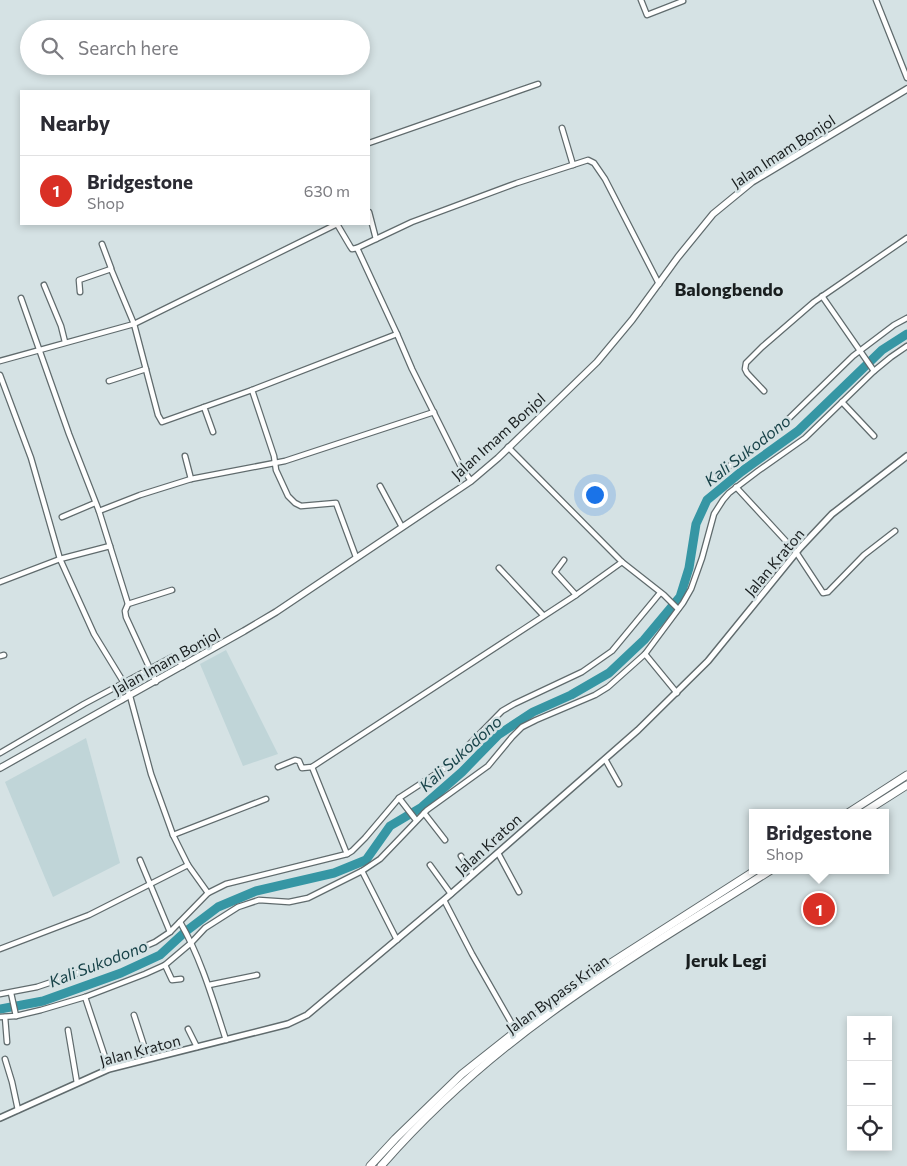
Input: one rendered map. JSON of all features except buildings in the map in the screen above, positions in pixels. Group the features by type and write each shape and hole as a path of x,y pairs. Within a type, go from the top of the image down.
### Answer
{"highway":[{"path":"854,809 907,775"},
{"path":"869,809 907,785"},
{"name":"Jalan Bypass Krian","path":"370,1166 462,1074 548,1006 602,968 750,874"},
{"name":"Jalan Bypass Krian","path":"381,1166 437,1108 522,1034 613,970 765,874"}],"main road":[{"name":"Jalan Imam Bonjol","path":"0,768 156,682 276,612 471,481 597,362 624,331 695,235 713,214 752,182 907,89"}],"street":[{"path":"641,0 647,16 683,1"},
{"path":"876,0 907,78"},
{"path":"370,143 538,84"},
{"path":"562,128 573,165"},
{"path":"338,225 352,249 357,248 412,222 588,160 594,163 605,179 659,284"},
{"path":"370,216 376,239"},
{"path":"0,361 134,324 335,225"},
{"path":"764,391 747,373 745,369 746,363 822,296 907,238"},
{"path":"102,244 134,324 160,421 166,421 252,390 398,334"},
{"path":"357,248 398,334 412,370 460,465 471,481"},
{"path":"80,292 78,280 111,268"},
{"path":"44,285 61,326 65,342"},
{"path":"822,296 873,370"},
{"path":"21,298 99,511 128,604 125,611 126,617 156,682"},
{"path":"709,481 774,433 826,381 862,354 894,325 907,318"},
{"path":"7,1042 3,1017 85,997 120,985 165,966 205,928 238,907 249,902 263,900 302,901 362,871 385,855 414,819 488,766 522,727 589,698 608,687 645,654 676,608 688,594 697,574 714,514 723,500 736,487 805,438 873,370 907,346"},
{"path":"109,381 146,369"},
{"path":"0,375 31,458 60,560 94,634 130,696 151,774 173,835 188,865 208,893"},
{"path":"252,390 276,469 288,496 294,503 304,506 336,503 356,557"},
{"path":"842,402 874,436"},
{"path":"204,407 214,432"},
{"path":"99,511 140,495 191,479 276,464 434,412"},
{"path":"508,448 622,562 662,594 676,608"},
{"path":"185,456 191,479"},
{"name":"Jalan Kraton","path":"0,1118 109,1069 301,1020 451,894 677,693 723,643 796,552 842,506 907,456"},
{"path":"380,486 402,527"},
{"path":"736,487 796,552 822,592 826,593 864,555 895,531"},
{"path":"62,517 95,503"},
{"path":"0,582 60,560 110,546"},
{"path":"564,560 555,572 576,595"},
{"path":"278,768 295,760 299,762 302,768 312,767 576,595 622,562"},
{"path":"499,568 544,615"},
{"path":"128,604 172,590"},
{"path":"0,994 11,995 99,966 159,940 181,923 208,893 221,886 243,878 347,854 366,838 400,800 444,770 505,709 576,676 597,663 616,646 662,594"},
{"path":"645,654 677,693"},
{"path":"0,753 172,657 176,658 184,666"},
{"path":"116,687 122,700"},
{"path":"605,759 619,784"},
{"path":"312,767 347,854"},
{"path":"173,835 266,799"},
{"path":"400,800 414,819"},
{"path":"424,812 445,840"},
{"path":"498,852 519,892"},
{"path":"461,856 473,874"},
{"path":"140,860 170,932"},
{"path":"0,950 90,915 188,865"},
{"path":"430,865 451,894"},
{"path":"362,871 397,940"},
{"path":"444,900 516,1031"},
{"path":"181,923 209,985 226,1040"},
{"path":"165,966 172,980 181,979"},
{"path":"209,985 257,975"},
{"path":"11,995 15,1014"},
{"path":"85,997 109,1069"},
{"path":"134,1015 148,1058"},
{"path":"188,1029 197,1047"},
{"path":"68,1030 77,1083"},
{"path":"5,1059 18,1110"}],"shaded area":[{"path":"226,650 278,754 243,766 200,664"},
{"path":"86,738 120,863 53,897 5,782"}],"waterway":[{"name":"Kali Sukodono","path":"0,1009 43,1001 121,973 160,955 185,932 218,907 256,891 334,873 366,860 390,826 422,807 462,772 498,735 533,712 571,695 609,673 644,640 680,597 689,568 696,524 707,500 741,472 798,431 882,350 907,334"}],"place":[{"name":"Bridgestone","path":"819,909"}],"district":[{"name":"Balongbendo","path":"729,289"},
{"name":"Jeruk Legi","path":"726,960"}]}
